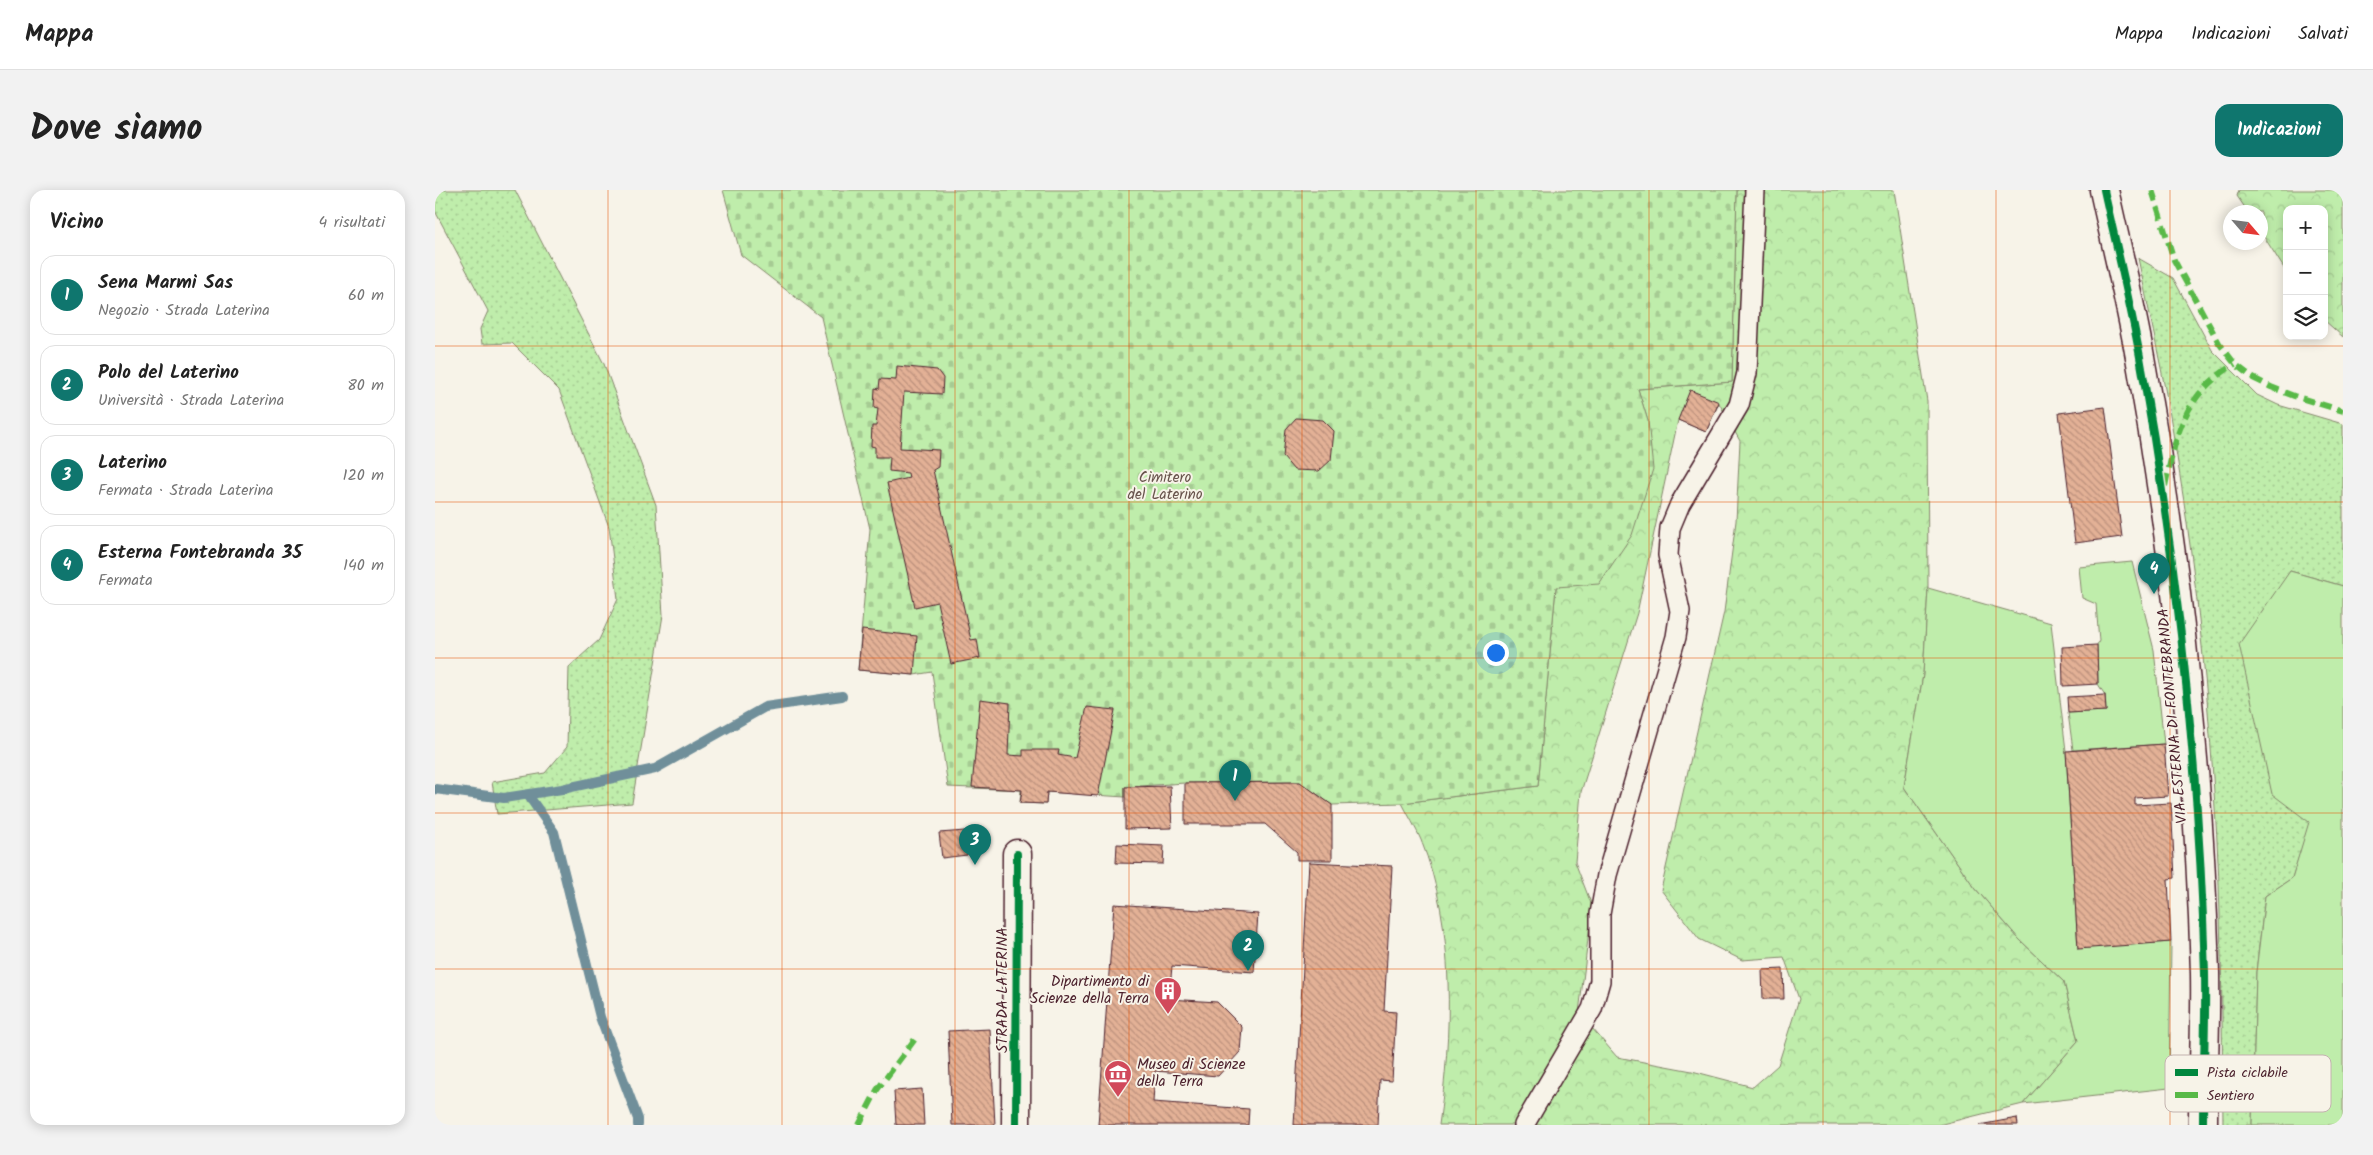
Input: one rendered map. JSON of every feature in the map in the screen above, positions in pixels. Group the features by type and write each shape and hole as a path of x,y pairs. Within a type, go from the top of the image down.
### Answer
{"street":[{"name":"VIA ESTERNA DI FONTEBRANDA","path":"2104,190 2140,356 2167,522 2182,649 2202,902 2205,976 2204,1055"},
{"name":"STRADA LATERINA","path":"1016,1125 1017,854"},
{"name":"VIA ESTERNA DI FONTEBRANDA","path":"2203,1112 2203,1125"}],"lane":[{"path":"1524,1125 1592,1010 1600,981 1600,914 1607,875 1676,637 1680,611 1668,555 1670,528 1680,504 1739,406 1747,373 1755,190"}],"green space":[{"path":"435,190 515,190 604,364 656,505 663,615 632,803 497,814 492,782 545,773 567,747 569,667 599,640 618,599 609,527 559,390 512,343 482,344 480,329 488,311 435,211"},
{"name":"Cimitero del Laterino","path":"723,190 1737,190 1732,382 1638,389 1648,421 1653,469 1632,535 1599,584 1556,587 1538,786 1402,803 1332,805 1300,782 1185,783 1125,787 1125,797 1047,792 1046,804 1020,803 1021,790 948,787 932,672 914,675 858,670 870,529 821,317 741,255"},
{"path":"1737,190 1894,190 1927,401 1928,588 1923,675 1904,787 1975,888 2019,939 2064,982 2078,1041 2023,1104 1938,1125 1439,1125 1447,1055 1448,981 1446,944 1432,873 1421,840 1402,803 1538,786 1556,587 1648,421 1638,389 1732,382","holes":["1719,403 1740,441 1736,521 1724,612 1661,890 1699,939 1742,960 1784,957 1799,999 1778,1065 1753,1087 1692,1071 1617,1057 1579,1013 1592,906 1575,862 1581,792 1637,613 1678,420 1706,432"]},
{"path":"2239,190 2343,190 2343,337 2328,324 2328,205 2283,205 2283,267 2268,243 2268,205 2243,205 2237,196"},
{"path":"2138,258 2173,278 2212,350 2257,395 2278,405 2343,424 2343,586 2290,571 2272,793 2310,822 2292,878 2265,896 2256,972 2254,1055 2222,1055 2219,875 2211,744 2191,549 2165,386"},
{"path":"2132,562 2154,650 2164,744 2073,750 2068,713 2106,711 2105,695 2098,684 2097,645 2099,641 2096,604 2082,598 2079,567"},
{"path":"2290,571 2343,586 2343,1125 2252,1125 2252,1112 2331,1112 2331,1055 2254,1055 2256,972 2265,896 2292,878 2309,822 2272,794 2239,644"},
{"path":"1928,588 2051,623 2066,751 2078,948 2171,942 2169,1055 2165,1055 2165,1088 2023,1104 2078,1041 2064,982 2019,939 1975,888 1904,787 1923,675"},
{"path":"2223,1112 2252,1112 2252,1125 2223,1125"}],"building":[{"path":"897,366 937,370 943,378 942,394 904,392 900,448 939,450 938,467 933,470 971,640 977,639 980,658 951,664 937,602 915,607 887,483 909,478 908,473 889,471 890,457 875,457 875,447 871,446 872,426 876,426 878,409 874,408 875,388 879,389 880,379 896,380"},
{"path":"1690,390 1719,402 1706,432 1678,420"},
{"path":"2105,407 2122,537 2075,543 2059,413"},
{"path":"1296,418 1323,420 1334,431 1331,460 1319,471 1294,470 1283,457 1286,429"},
{"path":"862,630 917,636 914,675 858,670"},
{"path":"2097,645 2098,684 2063,686 2062,647"},
{"path":"2105,695 2106,711 2068,713 2067,697"},
{"path":"980,699 1010,703 1008,755 1023,756 1023,750 1059,750 1058,755 1075,758 1087,707 1115,710 1098,796 1047,792 1046,804 1020,803 1022,790 972,787"},
{"path":"2164,744 2168,796 2135,798 2135,805 2171,803 2175,878 2168,879 2171,942 2078,949 2066,751"},
{"path":"1300,782 1332,805 1332,860 1297,860 1297,852 1265,824 1185,824 1185,783"},
{"path":"1170,786 1172,828 1125,829 1125,787"},
{"path":"965,831 967,855 942,858 939,833"},
{"path":"1117,844 1164,846 1163,864 1116,863"},
{"path":"1309,862 1392,866 1384,1011 1396,1012 1392,1081 1380,1080 1378,1125 1294,1125"},
{"name":"Dipartimento di Scienze della Terra","path":"1114,904 1258,914 1254,972 1172,966 1169,999 1217,1002 1242,1027 1240,1052 1218,1076 1155,1071 1153,1102 1249,1109 1248,1125 1098,1125"},
{"path":"1783,969 1784,999 1763,999 1762,970"},
{"path":"990,1029 995,1125 952,1125 948,1031"},
{"path":"922,1089 924,1125 896,1125 894,1091"},
{"path":"2017,1118 2018,1125 1979,1125"}],"waterway":[{"path":"435,789 504,798 562,789 655,769 765,707 842,696"},
{"path":"528,795 554,832 600,1017 638,1119 638,1125"}],"marked path":[{"path":"2152,190 2174,260 2219,343 2235,364 2253,378 2271,387 2343,411"},
{"path":"2165,486 2174,448 2185,416 2204,388 2235,364"},
{"path":"859,1125 877,1090 918,1035"}],"cycle path":[{"path":"2104,190 2132,315 2153,433 2165,510 2184,664 2198,818 2205,973 2204,1055"},
{"path":"1016,1125 1017,854"},
{"path":"2203,1112 2203,1125"}],"place":[{"name":"Esterna Fontebranda 35","path":"2154,594"},
{"name":"Sena Marmi Sas","path":"1235,801"},
{"name":"Laterino","path":"975,865"},
{"name":"Polo del Laterino","path":"1248,971"},
{"name":"Dipartimento di Scienze della Terra","path":"1168,1015"},
{"name":"Museo di Scienze della Terra","path":"1118,1098"}]}
